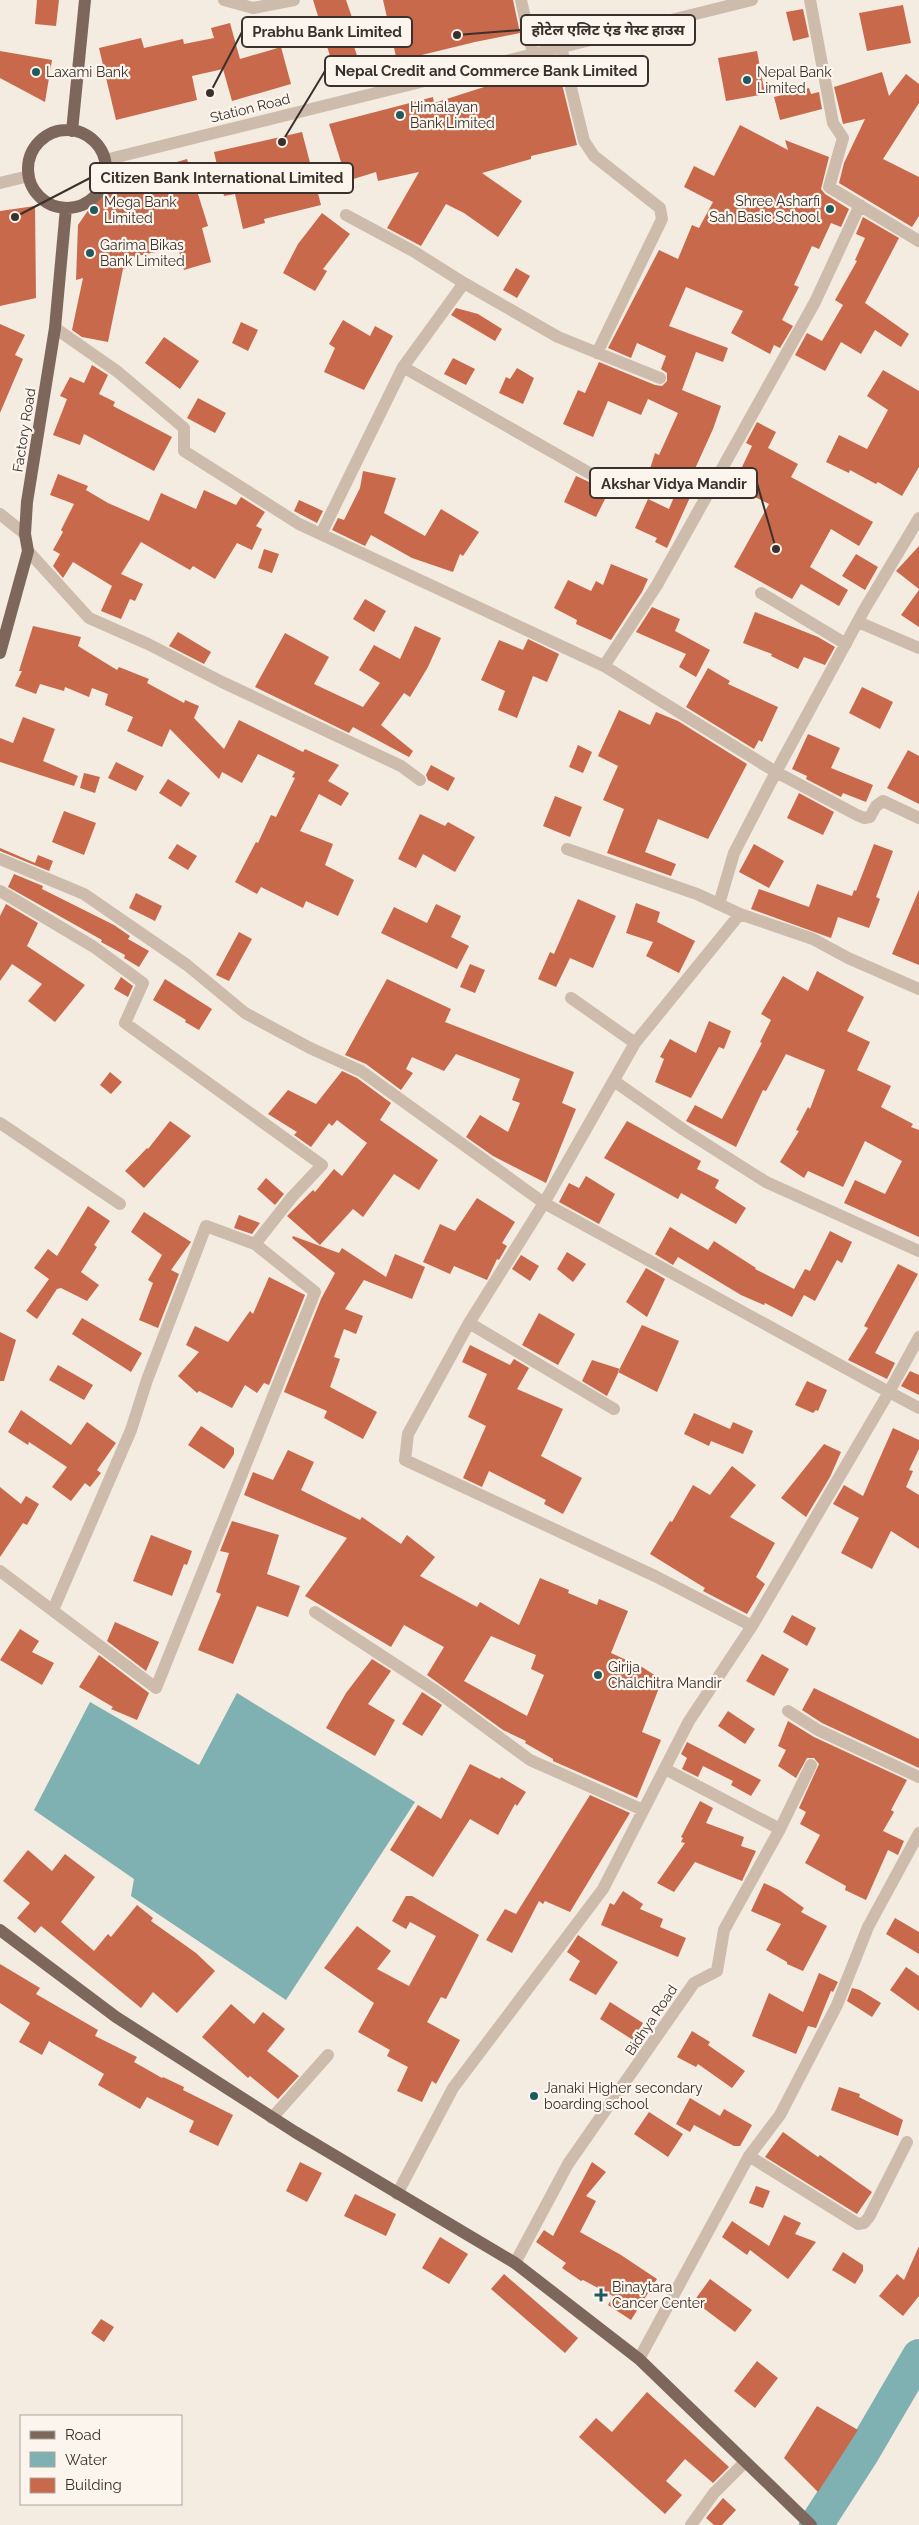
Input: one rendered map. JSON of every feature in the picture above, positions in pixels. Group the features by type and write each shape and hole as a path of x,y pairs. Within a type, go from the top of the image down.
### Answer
{"main road":[{"path":"72,131 85,0"},
{"path":"72,131 90,138 99,148 105,160 105,177 97,194 78,206 66,208 53,205 41,198 33,188 28,176 28,163 33,150 41,140 52,133 72,131"},
{"name":"Factory Road","path":"0,653 28,551 25,534 27,502 55,328 66,208"},
{"path":"0,1930 116,2017 272,2118 516,2263 639,2359 811,2525"}],"street":[{"path":"224,0 253,8 294,0"},
{"path":"521,0 533,54"},
{"name":"Station Road","path":"105,160 752,0"},
{"path":"810,0 833,123 843,138 829,186 919,240"},
{"path":"561,47 584,141 594,156 660,208 662,219 597,353"},
{"path":"0,183 28,176"},
{"path":"604,666 657,585 815,302 860,205"},
{"path":"346,215 413,251 464,283 558,337 660,378"},
{"path":"322,532 403,366 464,283"},
{"path":"55,328 118,372 184,428 184,451 299,524 322,532 604,666 776,772 864,818 870,817 876,806 882,801 919,818"},
{"path":"403,366 598,478"},
{"path":"0,514 25,534"},
{"path":"719,904 734,853 858,622 919,518"},
{"path":"28,551 89,618 148,644 222,682 401,766 420,780"},
{"path":"761,593 846,644"},
{"path":"858,622 919,648"},
{"path":"566,849 697,894 740,914 813,939 848,958 919,989"},
{"path":"0,859 84,894 187,964 245,1013 361,1071 544,1203 919,1408"},
{"path":"0,891 94,947 144,983 125,1023 322,1165 292,1197 255,1244"},
{"path":"740,914 635,1043 544,1203 469,1323 408,1434 406,1460 655,1576 752,1626"},
{"path":"571,998 635,1043"},
{"path":"614,1081 684,1130 766,1182 919,1250"},
{"path":"0,1122 120,1204"},
{"path":"0,1571 156,1688 314,1292 255,1244 206,1226 147,1380 132,1430 53,1610"},
{"path":"469,1323 614,1409"},
{"path":"397,2194 453,2088 602,1888 689,1721 752,1626 919,1337"},
{"path":"315,1612 439,1693 530,1760 643,1810"},
{"path":"788,1712 818,1730 919,1777"},
{"path":"665,1769 780,1830 811,1765"},
{"name":"Bidhya Road","path":"516,2263 568,2164 694,1983 717,1971 724,1930 780,1830"},
{"path":"639,2359 749,2156 784,2107 837,2005 868,1927 919,1833"},
{"path":"272,2118 328,2055"},
{"path":"749,2156 858,2224 864,2223 869,2217 907,2142"},
{"path":"691,2525 714,2494 745,2462"}],"water":[{"path":"237,1693 415,1802 286,2000 131,1896 134,1879 34,1810 90,1702 199,1765"}],"building":[{"path":"37,0 59,0 56,26 35,24"},
{"path":"313,0 346,0 359,38 352,41 360,64 335,72 325,40 306,44 303,36 291,39 287,23 318,16"},
{"path":"383,0 513,0 520,33 397,61"},
{"path":"903,5 911,43 867,51 859,13"},
{"path":"803,9 809,37 793,41 786,12"},
{"path":"230,23 240,59 281,47 291,84 232,101 223,69 192,76 197,100 116,120 99,48 141,38 144,48 183,39 184,44 214,38 211,28"},
{"path":"0,51 52,60 45,102 0,78"},
{"path":"757,51 765,94 726,101 718,58"},
{"path":"558,68 577,145 531,156 531,159 482,173 522,201 498,237 464,213 446,204 421,246 387,228 419,172 378,181 376,172 347,181 329,124 433,97 434,103 519,76"},
{"path":"882,72 889,96 906,74 919,84 919,103 883,159 919,177 919,216 912,227 839,183 844,163 865,119 843,124 834,87"},
{"path":"809,88 811,94 819,92 822,109 780,120 774,97"},
{"path":"740,125 788,150 785,140 829,157 821,189 825,194 849,209 841,227 831,223 819,249 812,246 794,285 799,287 782,320 793,326 780,348 774,345 770,354 731,333 743,311 686,287 669,326 728,348 723,362 696,352 682,390 721,406 694,471 704,475 696,495 692,493 667,548 655,542 657,538 635,528 648,499 669,509 681,480 650,469 655,453 659,455 678,413 648,399 641,415 608,401 593,437 563,424 578,390 585,393 599,362 655,385 662,386 667,381 667,373 661,369 666,356 637,343 631,358 608,348 659,250 678,259 692,225 699,228 713,202 684,187 694,166 714,176"},
{"path":"302,132 321,205 264,219 265,223 243,229 235,194 224,196 214,152"},
{"path":"187,159 208,226 202,228 211,262 184,270 178,247 124,259 126,268 123,269 108,342 82,337 72,330 83,278 76,280 78,225 102,190 122,186 119,174 145,168 146,171"},
{"path":"35,206 36,298 0,306 0,211"},
{"path":"322,213 350,234 323,269 327,271 315,291 283,273 298,244"},
{"path":"863,217 899,238 865,303 909,334 901,347 875,330 861,354 841,342 825,371 795,355 807,333 822,341 843,305 835,300 857,261 855,260 865,238 856,234"},
{"path":"516,268 530,276 517,298 503,290"},
{"path":"456,308 478,314 502,329 495,341 451,315"},
{"path":"343,320 370,336 375,326 393,336 364,390 324,372 335,348 329,344"},
{"path":"241,322 258,330 248,351 232,343"},
{"path":"0,324 25,335 15,355 23,359 0,413"},
{"path":"164,337 199,361 180,389 145,363"},
{"path":"453,358 475,369 466,385 444,374"},
{"path":"92,365 108,375 99,394 115,402 113,406 172,437 154,471 84,434 80,445 53,435 67,399 60,396 70,377 84,383"},
{"path":"517,368 534,378 523,404 499,393 506,377 510,379"},
{"path":"883,370 919,391 919,467 902,496 878,482 876,484 850,470 849,473 826,462 839,435 867,449 888,410 867,396"},
{"path":"198,398 226,413 215,433 187,418"},
{"path":"757,422 776,432 768,448 798,464 791,477 873,522 859,546 831,529 810,567 848,590 839,606 801,584 792,599 734,567 769,504 733,486 752,446 746,443"},
{"path":"363,471 396,478 384,513 425,536 441,509 479,532 463,556 460,554 453,572 412,558 371,535 365,546 332,530 338,518 344,520 360,488"},
{"path":"58,474 88,486 86,490 108,503 149,521 161,493 196,509 204,490 236,505 241,497 265,512 256,526 262,529 252,550 237,543 215,579 193,566 190,570 141,542 121,574 143,584 135,601 130,599 121,619 101,611 112,586 73,562 63,578 53,566 60,554 53,550 63,532 61,530 74,504 50,495"},
{"path":"576,476 609,491 596,517 564,502"},
{"path":"299,500 323,511 317,523 294,511"},
{"path":"919,546 919,589 896,571"},
{"path":"264,549 279,554 272,573 258,568"},
{"path":"856,554 878,567 865,590 842,576"},
{"path":"611,564 648,579 642,592 611,640 576,624 577,620 554,608 568,580 591,591 596,581 603,585"},
{"path":"919,590 919,627 901,615"},
{"path":"365,599 386,611 374,632 353,619"},
{"path":"652,607 680,619 675,631 710,650 696,677 679,667 686,654 636,632"},
{"path":"755,612 818,637 835,647 825,665 804,657 798,669 771,656 772,654 743,643"},
{"path":"33,626 81,637 78,646 117,670 119,667 149,679 147,683 184,703 185,700 199,706 194,718 224,749 239,720 303,752 305,749 339,765 328,781 349,793 341,806 319,794 300,831 333,844 325,865 354,880 338,916 306,901 303,908 261,887 257,894 235,882 256,842 258,843 271,815 276,817 295,778 292,777 295,772 258,754 242,783 222,772 219,779 170,729 162,747 127,731 133,717 105,705 108,694 92,688 89,697 65,687 64,691 40,684 36,694 15,686 22,671 19,671"},
{"path":"415,626 441,638 428,667 410,697 404,693 381,725 413,751 409,757 353,727 349,733 255,687 285,633 329,657 314,684 363,707 380,683 359,670 374,645 400,659"},
{"path":"178,632 211,652 204,664 169,646"},
{"path":"528,639 559,654 547,682 533,676 517,718 498,710 505,691 481,680 499,640 523,650"},
{"path":"708,668 730,681 728,684 778,707 762,742 759,740 754,749 686,707"},
{"path":"862,687 893,702 880,729 849,713"},
{"path":"619,710 650,725 656,712 678,721 747,764 708,839 658,819 645,852 676,864 671,876 607,853 624,809 603,800 618,766 598,756"},
{"path":"23,717 55,729 43,761 78,776 74,786 0,762 0,738 13,743"},
{"path":"808,734 840,748 831,768 873,785 866,802 843,793 841,797 806,779 807,776 792,769"},
{"path":"578,745 592,752 583,773 569,767"},
{"path":"908,750 919,756 919,804 887,788"},
{"path":"116,762 144,776 136,791 108,778"},
{"path":"431,765 455,778 448,791 428,780 426,775"},
{"path":"84,773 100,777 95,793 80,788"},
{"path":"168,779 190,793 181,807 159,793"},
{"path":"799,793 834,812 823,835 787,818"},
{"path":"555,796 582,807 570,837 543,826"},
{"path":"64,811 96,823 84,855 52,842"},
{"path":"420,814 445,826 448,822 475,837 455,872 423,854 416,868 398,859"},
{"path":"177,844 197,856 188,870 168,858"},
{"path":"754,844 784,861 769,888 739,872"},
{"path":"874,844 893,851 876,897 880,899 869,928 838,917 831,938 751,909 759,889 809,907 817,884 852,896 854,890 856,891"},
{"path":"0,848 35,863 38,855 53,861 49,871 0,851"},
{"path":"14,874 43,886 42,889 114,925 130,936 128,939 149,951 139,967 124,958 125,955 101,942 102,940 8,887"},
{"path":"919,890 919,965 892,954"},
{"path":"136,893 162,906 155,921 129,908"},
{"path":"578,899 616,916 593,968 570,958 556,987 538,979 550,952 554,954"},
{"path":"636,903 660,912 657,922 695,941 679,973 646,956 653,942 626,933"},
{"path":"6,904 38,923 27,946 85,985 55,1022 28,1001 42,984 12,964 0,981 0,916"},
{"path":"436,904 461,916 451,937 469,946 457,969 381,933 394,907 427,923"},
{"path":"239,932 252,939 229,981 216,975"},
{"path":"470,964 485,970 475,993 460,987"},
{"path":"817,971 864,997 847,1031 870,1042 857,1070 891,1086 881,1107 913,1124 911,1127 919,1130 919,1237 844,1203 855,1180 885,1194 902,1161 865,1141 843,1187 808,1171 804,1178 780,1162 799,1131 796,1130 808,1107 810,1109 825,1070 786,1054 766,1091 763,1090 736,1147 686,1121 695,1105 722,1119 762,1043 760,1042 771,1020 761,1014 783,976 808,991"},
{"path":"121,977 133,986 128,997 114,989"},
{"path":"165,979 212,1009 199,1030 153,1000"},
{"path":"387,979 451,1009 445,1022 574,1072 562,1103 576,1109 546,1183 493,1156 466,1137 480,1115 508,1132 520,1103 512,1100 520,1079 456,1054 444,1071 412,1057 406,1069 413,1073 401,1090 366,1064 345,1055"},
{"path":"709,1021 731,1031 724,1049 719,1047 691,1098 655,1082 664,1059 660,1057 670,1039 696,1053"},
{"path":"342,1071 357,1078 391,1103 380,1120 438,1160 419,1190 394,1174 363,1217 353,1209 320,1245 287,1216 313,1190 315,1192 334,1169 342,1176 367,1143 337,1120 332,1126 329,1123 311,1147 294,1135 297,1132 268,1114 288,1090 316,1104"},
{"path":"110,1072 122,1082 111,1094 100,1085"},
{"path":"170,1121 191,1136 144,1188 125,1171 148,1149"},
{"path":"627,1121 701,1161 697,1169 719,1180 715,1188 746,1208 736,1224 681,1193 678,1199 604,1158"},
{"path":"586,1176 615,1194 599,1224 559,1202 569,1183 579,1188"},
{"path":"266,1178 284,1194 275,1205 257,1189"},
{"path":"477,1198 515,1222 502,1243 507,1246 499,1260 497,1259 487,1280 454,1266 450,1274 423,1262 440,1224 455,1231"},
{"path":"88,1206 110,1221 94,1245 97,1247 81,1272 99,1285 87,1301 61,1288 57,1289 37,1319 26,1311 49,1279 34,1268 48,1249 57,1256"},
{"path":"144,1212 191,1242 171,1270 179,1274 158,1328 139,1320 153,1283 148,1280 162,1255 131,1232"},
{"path":"239,1215 260,1223 252,1234 234,1228"},
{"path":"670,1227 708,1250 714,1241 755,1269 794,1289 805,1269 810,1271 830,1231 852,1242 842,1263 837,1260 815,1301 804,1295 792,1317 765,1303 764,1305 741,1295 678,1257 673,1265 655,1254"},
{"path":"293,1236 339,1253 342,1248 386,1277 395,1254 425,1267 412,1299 364,1280 345,1309 363,1316 356,1334 344,1329 334,1357 340,1359 330,1387 377,1412 363,1439 324,1418 327,1411 284,1392 321,1299 335,1273 292,1238"},
{"path":"567,1252 586,1264 573,1282 557,1269"},
{"path":"521,1255 539,1266 530,1281 512,1269"},
{"path":"898,1264 918,1274 875,1353 895,1363 887,1379 848,1360 868,1328 864,1326"},
{"path":"646,1268 665,1279 647,1317 626,1302"},
{"path":"269,1277 305,1295 269,1385 264,1383 257,1393 245,1385 232,1408 199,1391 197,1393 178,1376 199,1352 186,1345 195,1326 228,1342 250,1311 253,1314"},
{"path":"539,1313 575,1334 558,1365 522,1345"},
{"path":"82,1318 142,1353 131,1372 72,1334"},
{"path":"642,1325 679,1341 657,1392 618,1372"},
{"path":"0,1332 16,1340 4,1381 0,1381"},
{"path":"470,1345 510,1365 514,1359 529,1368 517,1389 563,1409 541,1456 582,1478 563,1514 544,1504 546,1500 489,1471 482,1487 463,1478 486,1426 468,1417 487,1374 462,1362"},
{"path":"592,1360 620,1369 607,1396 582,1381"},
{"path":"58,1365 93,1385 84,1400 49,1380"},
{"path":"910,1371 919,1375 919,1395 901,1386"},
{"path":"807,1381 827,1390 818,1411 816,1410 813,1413 795,1405"},
{"path":"21,1410 71,1445 87,1422 116,1443 97,1470 101,1473 90,1487 85,1483 71,1501 52,1487 67,1467 29,1442 28,1445 8,1432"},
{"path":"694,1413 730,1429 733,1422 753,1431 743,1454 711,1441 709,1446 684,1434"},
{"path":"201,1426 234,1448 234,1454 224,1469 188,1445"},
{"path":"893,1428 919,1440 919,1449 909,1470 913,1471 906,1487 919,1495 919,1549 891,1531 872,1569 841,1553 859,1518 833,1504 844,1485 863,1496"},
{"path":"824,1444 841,1452 830,1477 806,1517 781,1498"},
{"path":"288,1450 314,1462 301,1490 360,1520 362,1517 401,1544 407,1535 435,1557 420,1576 477,1607 480,1602 519,1625 540,1578 569,1590 568,1593 597,1605 599,1599 628,1611 611,1653 642,1667 662,1680 642,1732 661,1740 637,1798 553,1761 553,1759 525,1743 526,1741 503,1730 427,1675 444,1647 404,1625 391,1647 305,1596 347,1538 244,1495 253,1472 273,1480","holes":["491,1636 536,1655 531,1669 544,1675 527,1716 464,1681"]},
{"path":"732,1466 756,1485 730,1517 775,1543 756,1577 765,1584 747,1614 703,1591 705,1588 650,1554 670,1521 672,1522 693,1485 710,1495"},
{"path":"0,1487 21,1504 26,1496 39,1504 27,1525 23,1523 0,1557"},
{"path":"232,1521 279,1535 267,1574 300,1586 288,1617 257,1606 233,1664 198,1650 221,1594 216,1592 229,1553 220,1551"},
{"path":"151,1535 192,1551 187,1565 184,1564 172,1596 133,1581"},
{"path":"792,1615 816,1628 807,1646 783,1632"},
{"path":"115,1622 159,1642 146,1671 107,1641"},
{"path":"20,1629 39,1641 32,1652 54,1663 42,1685 0,1660"},
{"path":"762,1654 789,1669 774,1696 746,1681"},
{"path":"99,1655 149,1693 137,1720 111,1709 113,1707 79,1687"},
{"path":"372,1659 391,1671 368,1704 395,1720 375,1756 326,1728 346,1693"},
{"path":"814,1688 919,1739 919,1768 822,1723 802,1710"},
{"path":"422,1692 442,1705 422,1736 402,1724"},
{"path":"728,1711 755,1729 745,1744 718,1726"},
{"path":"788,1721 814,1737 907,1780 891,1810 894,1812 883,1831 904,1841 898,1855 888,1850 866,1900 845,1890 846,1886 805,1863 820,1835 800,1824 806,1812 799,1808 819,1764 814,1758 807,1758 796,1778 778,1766 786,1750 778,1746"},
{"path":"687,1742 761,1780 751,1796 731,1785 733,1781 703,1766 698,1777 682,1769 687,1758 681,1754"},
{"path":"470,1764 500,1779 501,1777 526,1792 517,1806 515,1804 498,1835 470,1819 433,1877 390,1850 418,1805 441,1819"},
{"path":"590,1795 630,1813 570,1912 545,1901 543,1904 539,1901 512,1953 486,1940 505,1909 516,1914"},
{"path":"700,1801 713,1808 706,1823 744,1837 741,1846 756,1851 742,1881 695,1862 674,1892 657,1883 685,1843 681,1842 683,1838 681,1837"},
{"path":"28,1850 52,1871 65,1854 95,1877 61,1922 94,1951 108,1934 111,1937 137,1905 153,1918 151,1921 196,1953 215,1971 177,2013 153,1992 141,2008 41,1926 35,1933 17,1918 30,1903 3,1881"},
{"path":"764,1883 779,1890 804,1908 801,1912 827,1926 803,1971 787,1964 787,1962 766,1950 781,1924 751,1911"},
{"path":"623,1891 643,1904 640,1909 663,1919 660,1927 686,1938 678,1957 601,1925 610,1903 614,1905"},
{"path":"406,1896 412,1896 479,1935 446,1999 441,1997 427,2022 460,2040 436,2084 432,2081 422,2102 397,2091 408,2067 387,2056 390,2050 358,2032 374,2003 324,1968 357,1926 391,1951 377,1969 409,1986 436,1936 410,1922 406,1929 392,1921"},
{"path":"895,1918 919,1932 919,1954 886,1934"},
{"path":"578,1935 618,1962 596,1995 569,1980 580,1961 567,1952"},
{"path":"0,1964 40,1988 36,1994 98,2030 95,2036 137,2057 134,2062 162,2078 184,2087 183,2090 233,2115 218,2146 189,2132 194,2121 147,2097 140,2109 98,2085 104,2074 49,2041 42,2055 19,2042 30,2023 0,2003"},
{"path":"906,1967 919,1976 919,2011 890,1990"},
{"path":"819,1973 838,1982 833,1992 831,1991 816,2028 808,2026 796,2054 752,2036 769,1993 803,2012"},
{"path":"852,1988 860,1990 881,2003 872,2017 847,2001"},
{"path":"610,2002 643,2023 633,2040 600,2019"},
{"path":"231,2004 254,2024 263,2012 285,2029 267,2051 299,2076 278,2099 250,2076 248,2078 202,2037"},
{"path":"692,2031 710,2042 708,2045 745,2071 732,2088 698,2064 696,2067 677,2057"},
{"path":"839,2087 860,2094 859,2097 903,2120 898,2136 831,2110"},
{"path":"690,2098 720,2116 724,2109 752,2125 740,2146 734,2146 694,2125 690,2132 676,2124"},
{"path":"649,2112 683,2134 668,2157 634,2134"},
{"path":"783,2132 818,2157 820,2155 872,2192 857,2214 765,2157"},
{"path":"300,2162 322,2173 307,2202 286,2191"},
{"path":"592,2162 606,2172 586,2196 596,2201 580,2232 621,2255 657,2279 631,2320 608,2305 613,2296 583,2280 581,2281 562,2268 566,2263 536,2242 544,2230 553,2236"},
{"path":"756,2186 770,2191 763,2208 749,2203"},
{"path":"355,2194 396,2214 386,2236 344,2216"},
{"path":"784,2215 801,2223 795,2234 816,2242 788,2279 750,2250 747,2255 722,2237 732,2221 769,2246"},
{"path":"440,2237 468,2254 449,2284 422,2268"},
{"path":"919,2246 919,2296 903,2316 879,2296 897,2274 904,2280"},
{"path":"843,2252 863,2265 863,2271 855,2284 832,2270"},
{"path":"504,2274 578,2338 565,2353 491,2289"},
{"path":"710,2279 752,2310 735,2332 694,2301"},
{"path":"101,2319 114,2327 104,2342 91,2333"},
{"path":"757,2361 778,2378 755,2408 734,2391"},
{"path":"647,2392 729,2467 713,2483 685,2459 666,2481 682,2495 665,2514 579,2437 596,2418 612,2432"},
{"path":"817,2406 858,2430 818,2492 784,2458"},
{"path":"723,2498 736,2510 722,2525 714,2525 706,2518"}],"waterway":[{"path":"816,2525 863,2452 919,2356"}],"place":[{"name":"होटेल एलिट एंड गेस्ट हाउस","path":"457,35"},
{"name":"Laxami Bank","path":"36,72"},
{"name":"Nepal Bank Limited","path":"747,80"},
{"name":"Prabhu Bank Limited","path":"210,93"},
{"name":"Himalayan Bank Limited","path":"400,115"},
{"name":"Nepal Credit and Commerce Bank Limited","path":"282,142"},
{"name":"Shree Asharfi Sah Basic School","path":"830,209"},
{"name":"Mega Bank Limited","path":"94,210"},
{"name":"Citizen Bank International Limited","path":"15,217"},
{"name":"Garima Bikas Bank Limited","path":"90,253"},
{"name":"Akshar Vidya Mandir","path":"776,549"},
{"name":"Girija Chalchitra Mandir","path":"598,1675"},
{"name":"Janaki Higher secondary boarding school","path":"534,2096"},
{"name":"Binaytara Cancer Center","path":"601,2295"}]}
